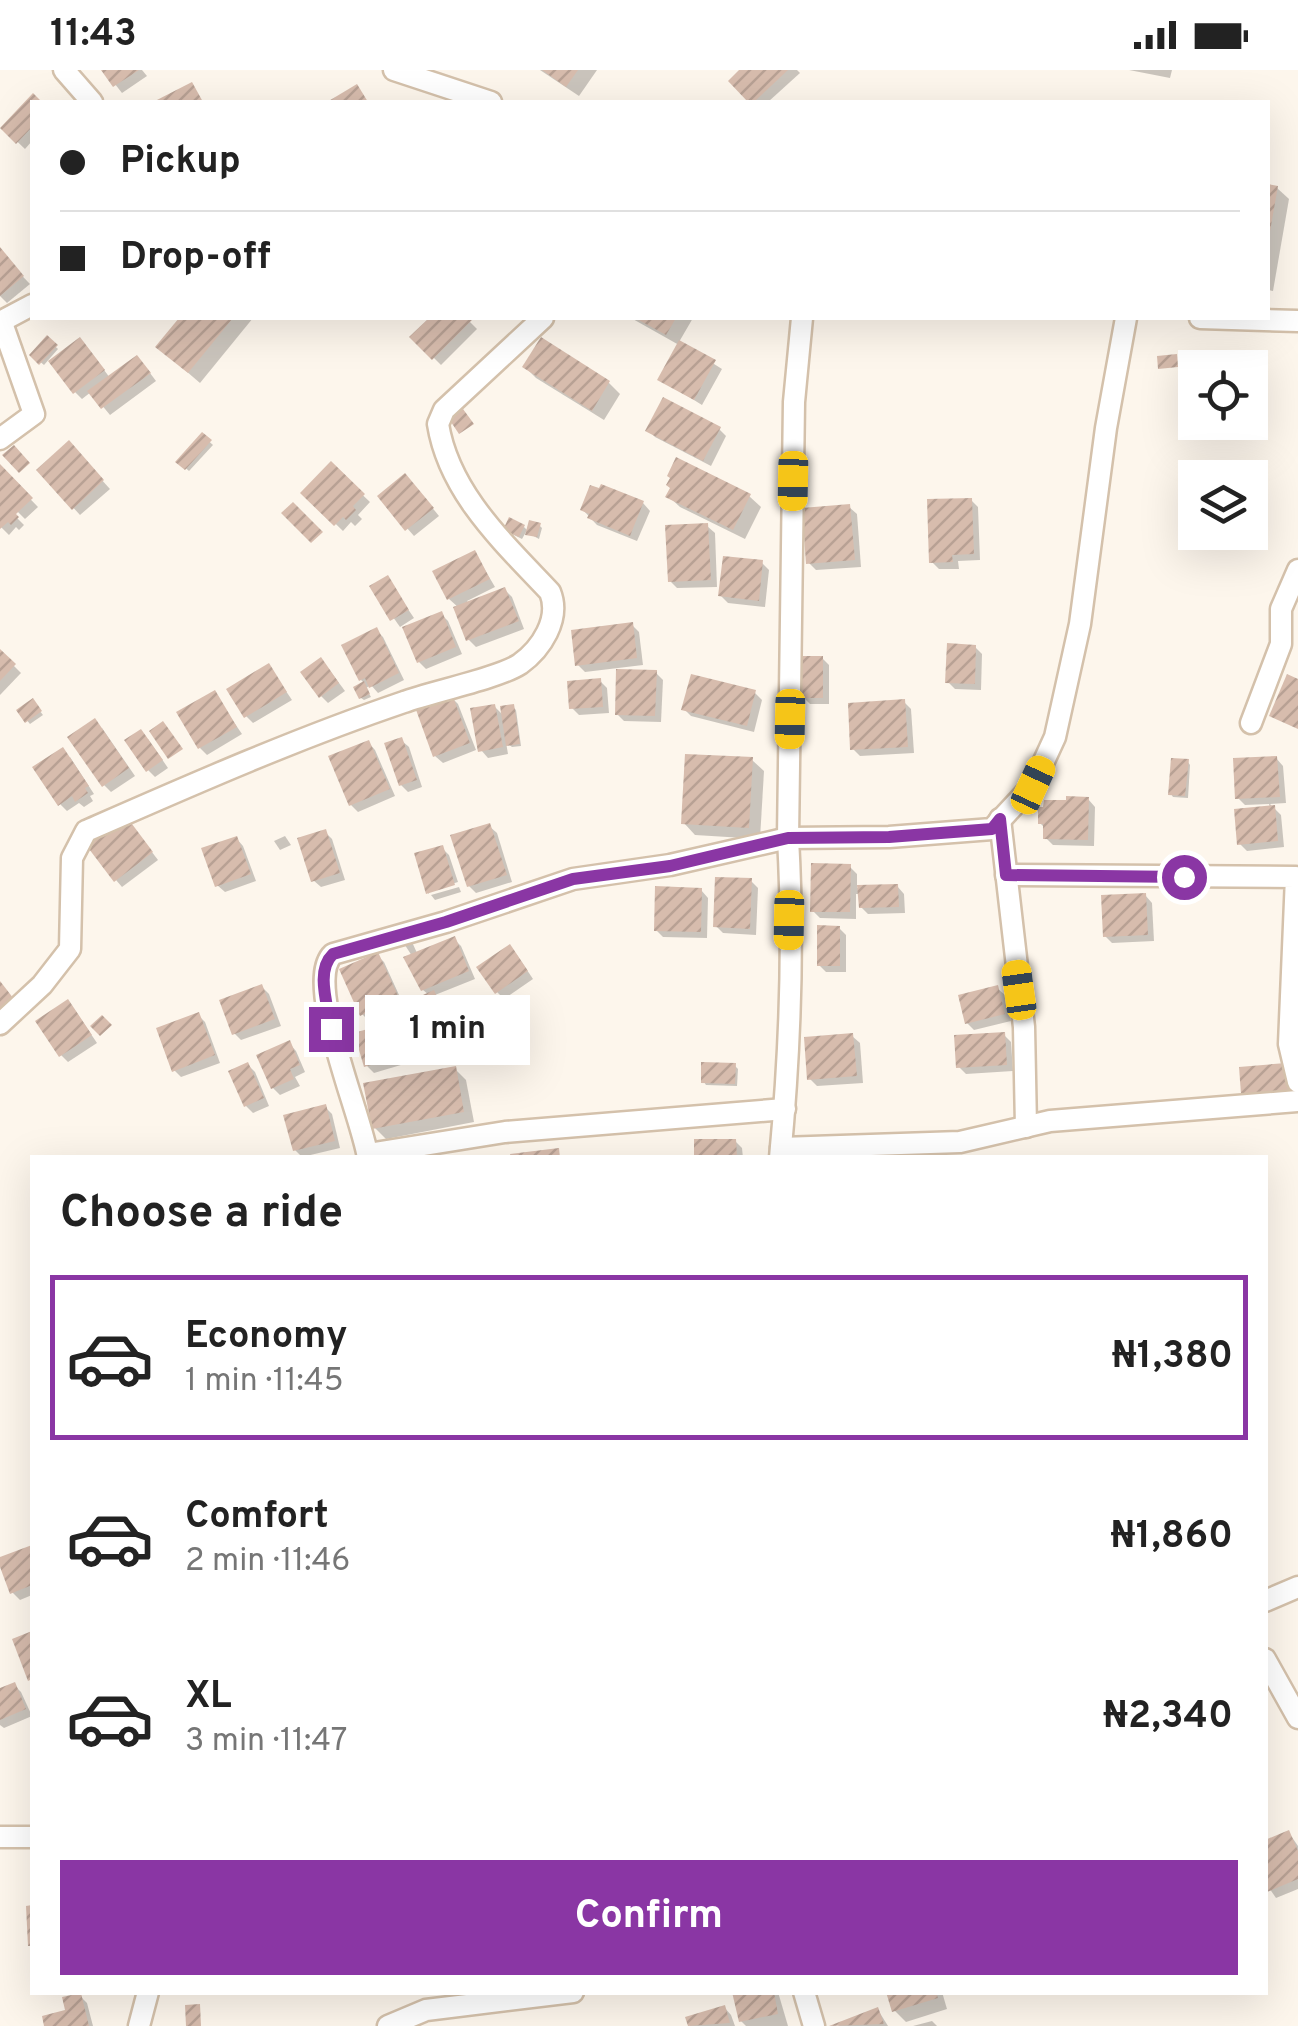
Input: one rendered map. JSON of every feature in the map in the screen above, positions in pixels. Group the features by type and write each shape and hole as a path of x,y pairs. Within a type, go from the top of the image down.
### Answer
{"street":[{"path":"64,70 90,100"},
{"path":"394,70 485,100"},
{"path":"0,438 34,414 1,322 30,305"},
{"path":"0,1024 42,985 70,949 72,858 86,831 249,758 405,701 514,667 538,646 548,632 554,607 550,592 480,518 453,471 438,424 444,410 540,320"},
{"path":"802,320 794,402 790,882 781,1153 960,1142 1026,1126 1086,1118 1298,1100"},
{"path":"368,1155 331,1029 323,970 333,954 446,922 573,879 670,866 788,838 889,837 992,829 1033,785 1055,737 1080,624 1106,428 1126,320"},
{"path":"1265,320 1298,321"},
{"path":"1250,723 1281,644 1281,609 1298,570"},
{"path":"1000,819 1024,1027 1026,1126"},
{"path":"1006,875 1296,877 1289,1044 1298,1082"},
{"path":"374,1155 506,1132 785,1110"},
{"path":"1268,1600 1298,1587"},
{"path":"1268,1665 1298,1718"},
{"path":"0,1837 30,1837"},
{"path":"138,2026 147,1995"},
{"path":"388,2026 426,2010 548,1995"},
{"path":"805,1995 814,2026"}],"building":[{"path":"101,70 139,70 113,87"},
{"path":"542,70 578,70 566,87"},
{"path":"739,70 788,70 756,100 746,100 728,81"},
{"path":"192,82 202,100 157,100"},
{"path":"357,84 367,100 330,100"},
{"path":"33,93 40,100 30,100 30,129 16,144 0,128"},
{"path":"1270,184 1278,186 1270,231"},
{"path":"0,247 24,276 0,296"},
{"path":"177,320 231,320 188,373 155,347"},
{"path":"427,320 472,320 432,360 409,337"},
{"path":"639,320 675,320 666,335"},
{"path":"47,335 58,345 39,365 29,355"},
{"path":"80,337 105,370 73,394 48,361"},
{"path":"541,337 610,381 592,411 522,367"},
{"path":"679,340 716,360 694,400 657,380"},
{"path":"1177,354 1178,367 1158,369 1157,356"},
{"path":"137,355 151,373 101,409 87,391"},
{"path":"663,397 721,427 703,461 645,431"},
{"path":"463,409 474,424 459,434 449,419"},
{"path":"202,432 212,440 185,470 175,462"},
{"path":"69,440 104,480 72,510 36,470"},
{"path":"14,445 30,463 19,473 2,455"},
{"path":"676,457 751,494 733,530 665,497 670,488 666,485 670,478 667,476"},
{"path":"331,461 365,494 353,506 356,510 334,526 300,493"},
{"path":"0,464 33,498 16,514 19,517 11,525 8,522 0,529"},
{"path":"405,473 434,508 405,531 377,496"},
{"path":"601,484 644,501 630,536 587,518 589,514 580,510 590,485 599,488"},
{"path":"972,498 974,554 952,555 953,562 929,563 927,499"},
{"path":"293,502 323,532 311,543 281,513"},
{"path":"850,504 855,560 806,564 802,508"},
{"path":"509,517 525,525 519,537 503,530"},
{"path":"529,520 541,523 537,537 525,535"},
{"path":"708,523 711,580 668,582 665,525"},
{"path":"475,550 490,579 447,600 432,571"},
{"path":"723,556 763,560 759,601 718,596"},
{"path":"388,575 409,610 390,621 369,586"},
{"path":"505,587 519,621 466,641 453,607"},
{"path":"442,611 456,647 417,663 402,627"},
{"path":"633,622 637,658 575,666 571,630"},
{"path":"377,627 399,673 369,688 365,678 359,681 341,645"},
{"path":"947,643 976,645 975,684 945,683"},
{"path":"0,649 16,664 0,681"},
{"path":"801,656 823,656 823,698 801,698"},
{"path":"321,657 339,683 319,698 300,672"},
{"path":"269,663 287,692 244,718 226,689"},
{"path":"616,669 657,670 655,716 615,715"},
{"path":"691,674 756,690 747,726 681,710"},
{"path":"1287,674 1298,679 1298,729 1269,716"},
{"path":"601,678 603,707 569,709 567,681"},
{"path":"364,681 370,694 359,699 353,687"},
{"path":"215,690 237,727 198,749 176,712"},
{"path":"452,694 470,743 433,757 415,707"},
{"path":"33,698 42,711 25,723 16,710"},
{"path":"905,699 908,747 850,750 848,703"},
{"path":"495,704 503,747 478,752 470,708"},
{"path":"514,704 520,744 506,746 500,706"},
{"path":"95,718 129,768 102,787 67,737"},
{"path":"163,721 183,749 168,759 149,731"},
{"path":"141,729 163,760 146,772 124,740"},
{"path":"402,737 417,780 399,786 384,743"},
{"path":"369,740 390,789 349,806 328,756"},
{"path":"63,747 89,786 85,788 88,793 75,802 72,796 58,806 32,767"},
{"path":"685,754 753,757 749,828 681,824"},
{"path":"1277,756 1280,797 1235,799 1233,758"},
{"path":"1171,758 1189,759 1185,796 1168,795"},
{"path":"1066,796 1089,797 1088,840 1043,839 1038,807 1043,807 1044,800 1066,800"},
{"path":"1275,805 1278,841 1237,845 1234,809"},
{"path":"126,816 153,852 114,882 86,845"},
{"path":"490,823 507,875 467,887 450,835"},
{"path":"326,829 340,873 311,882 297,838"},
{"path":"237,836 251,874 215,887 201,848"},
{"path":"443,845 455,885 426,894 414,853"},
{"path":"811,863 851,864 850,912 810,912"},
{"path":"715,877 752,878 750,929 713,927"},
{"path":"898,884 899,907 859,908 857,885"},
{"path":"655,886 702,888 701,932 654,931"},
{"path":"1146,893 1148,935 1103,937 1101,895"},
{"path":"817,925 840,926 840,966 817,966"},
{"path":"455,936 469,971 421,991 403,957"},
{"path":"510,944 528,971 495,994 476,967"},
{"path":"378,952 399,998 360,1016 339,969"},
{"path":"0,981 17,1003 0,1016"},
{"path":"262,984 275,1019 232,1035 219,1000"},
{"path":"998,985 1005,1014 965,1024 958,995"},
{"path":"434,990 456,1038 427,1051 405,1003"},
{"path":"68,999 92,1035 59,1057 35,1021"},
{"path":"199,1012 215,1055 172,1072 156,1028"},
{"path":"102,1015 112,1025 100,1036 90,1026"},
{"path":"405,1018 416,1052 364,1067 354,1033"},
{"path":"1005,1032 1007,1065 956,1068 954,1035"},
{"path":"853,1033 857,1076 807,1080 804,1037"},
{"path":"290,1040 300,1065 290,1069 294,1079 271,1089 256,1055"},
{"path":"248,1062 264,1098 244,1107 228,1071"},
{"path":"701,1062 736,1063 735,1084 701,1083"},
{"path":"1286,1063 1289,1090 1241,1094 1239,1067"},
{"path":"456,1066 464,1112 372,1129 363,1083"},
{"path":"326,1104 335,1141 293,1151 283,1115"},
{"path":"694,1139 736,1139 737,1155 694,1155"},
{"path":"559,1148 560,1155 510,1155"},
{"path":"30,1546 30,1586 10,1594 0,1557"},
{"path":"30,1632 28,1681 12,1639"},
{"path":"15,1682 26,1709 0,1720 0,1688"},
{"path":"1289,1830 1298,1851 1298,1879 1268,1892 1268,1839"},
{"path":"30,1905 30,1946 28,1946 26,1906"},
{"path":"81,1995 89,2026 44,2026 42,2016 65,2010 62,1997"},
{"path":"733,1995 775,1995 778,2014 739,2022"},
{"path":"887,1995 937,1995 938,1998 892,2012"},
{"path":"200,2004 201,2026 186,2026 185,2005"},
{"path":"725,2005 730,2023 688,2026 685,2017"},
{"path":"878,2007 884,2024 829,2026"}],"route":[{"path":"331,1029 323,970 333,954 446,922 573,879 670,866 788,838 889,837 992,829 1000,819 1006,875 1184,877"}]}
